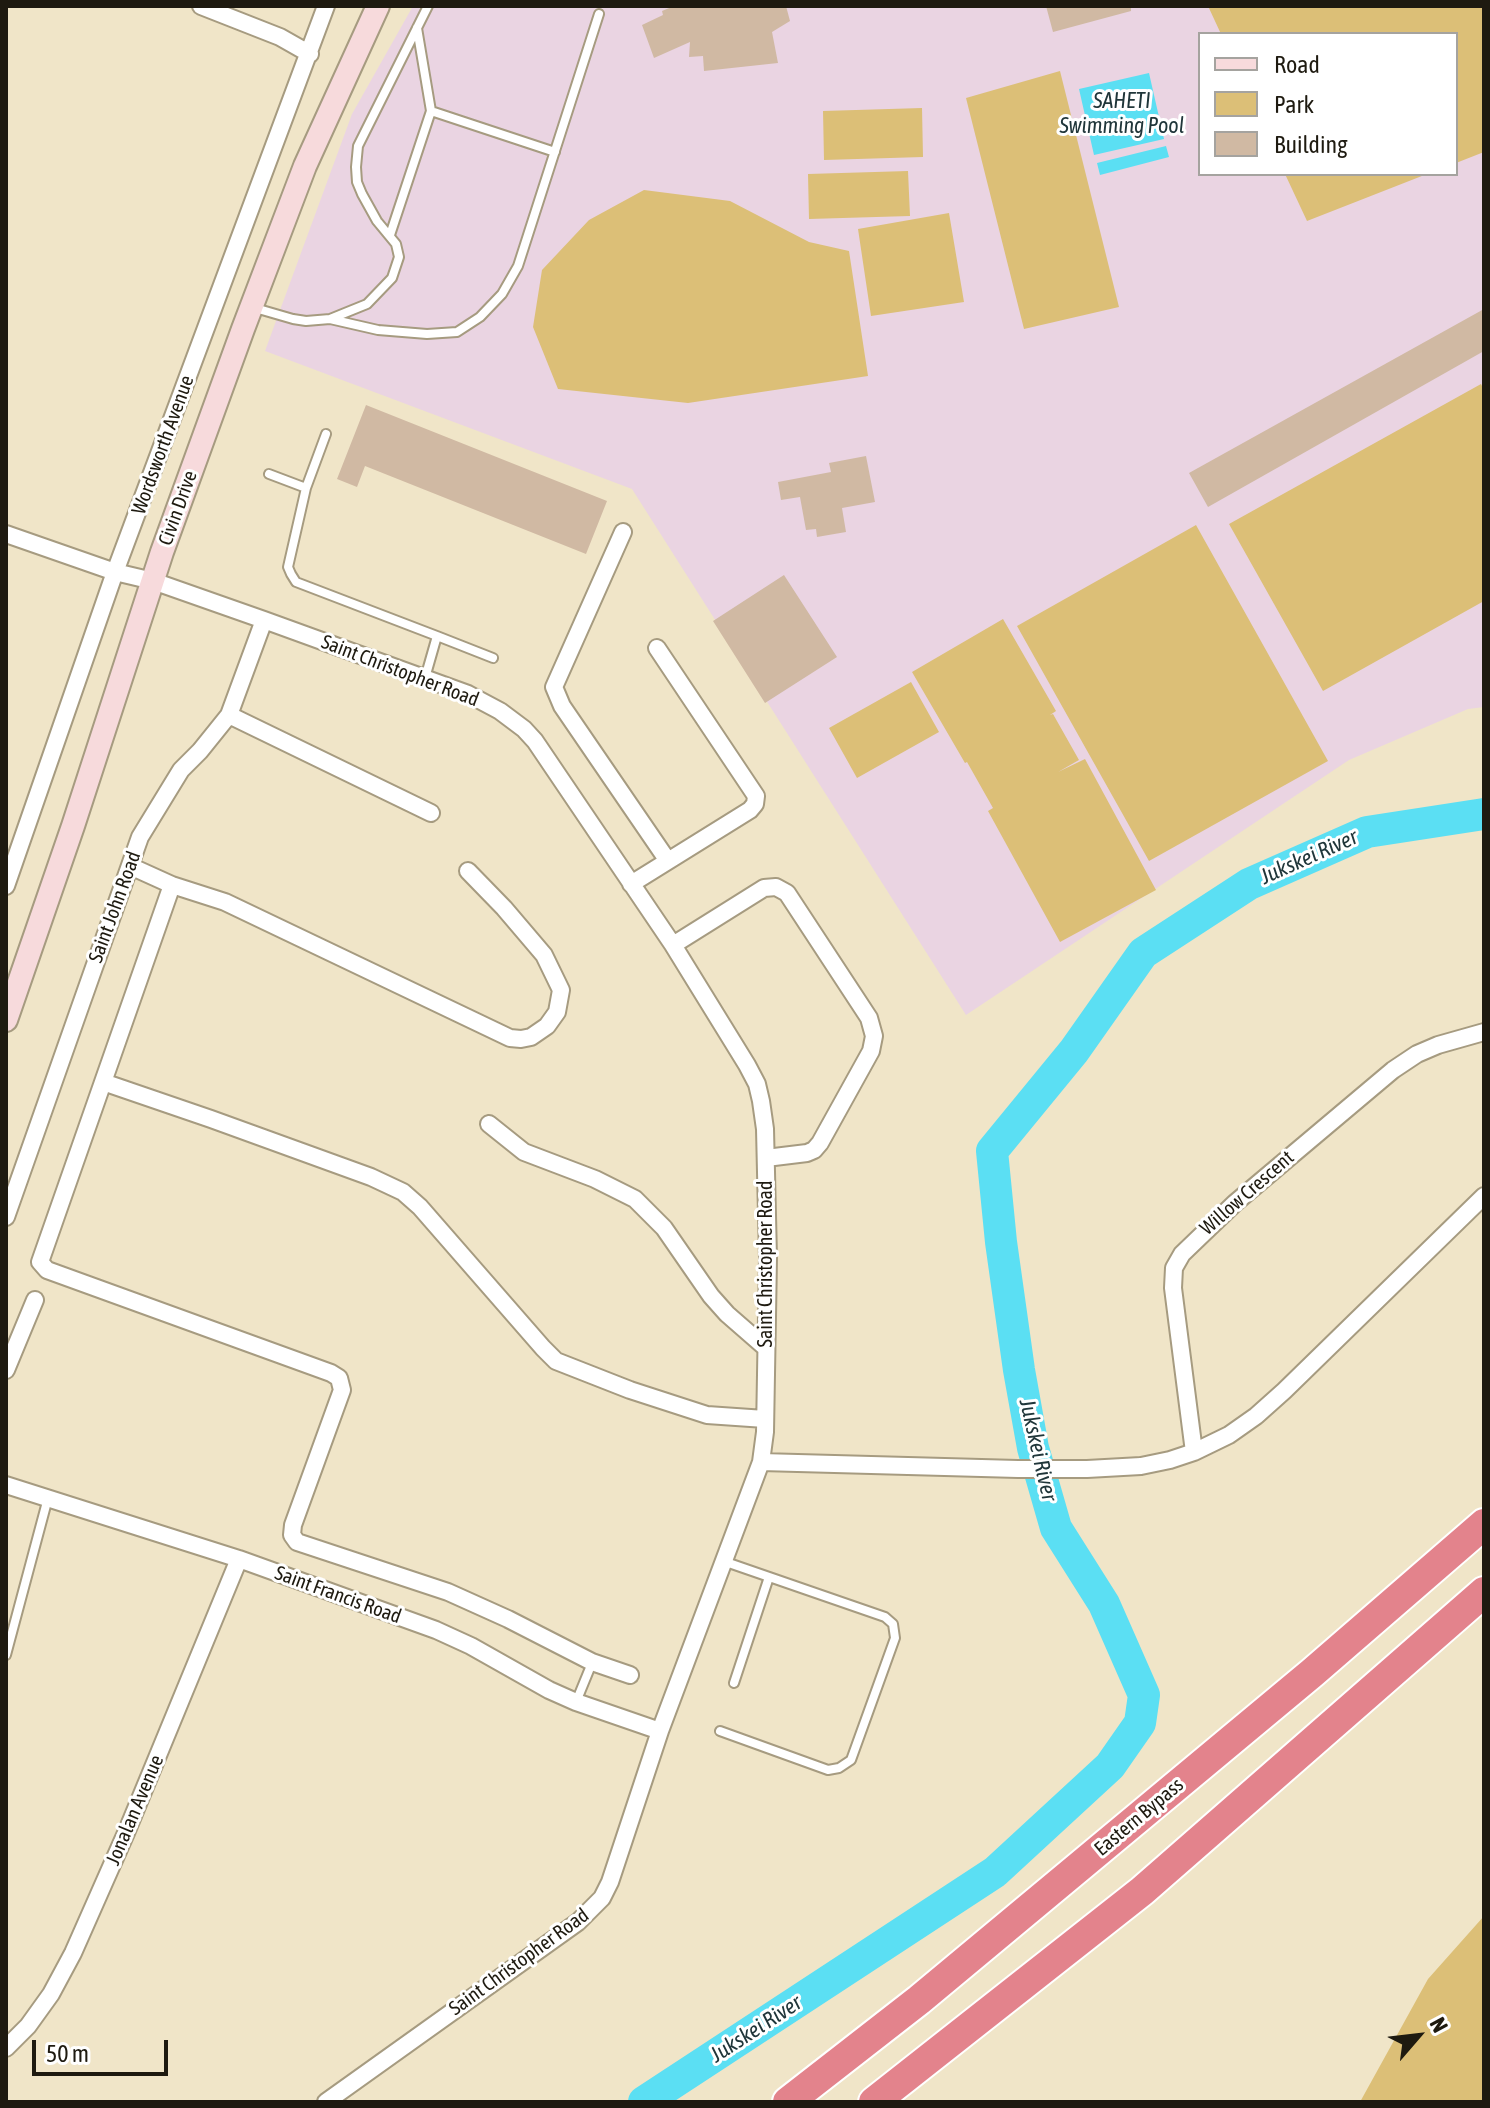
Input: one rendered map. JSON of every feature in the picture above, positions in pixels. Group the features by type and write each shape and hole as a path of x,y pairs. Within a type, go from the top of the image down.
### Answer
{"highway":[{"name":"Eastern Bypass","path":"788,2102 944,1979 1312,1673 1484,1524"},
{"path":"874,2102 1142,1891 1484,1592"}],"main road":[{"name":"Civin Drive","path":"6,1020 153,581 251,307 305,166 378,6"}],"street":[{"path":"201,6 280,37 310,54"},
{"name":"Wordsworth Avenue","path":"6,886 115,572 326,6"},
{"path":"623,532 554,687 562,706 668,861"},
{"name":"Saint Christopher Road","path":"6,534 115,572 153,581 468,694 492,706 524,729 673,945 757,1084 765,1129 768,1258 765,1419 761,1462 660,1731 610,1882 602,1898 578,1922 326,2102"},
{"name":"Saint John Road","path":"6,1217 140,837 181,770 229,715 264,620"},
{"path":"631,884 750,810 756,796 657,648"},
{"path":"229,715 431,813"},
{"path":"130,866 172,885 225,902 510,1038 531,1037 547,1026 557,1012 561,990 544,955 468,871"},
{"path":"172,885 40,1259 41,1265 47,1270 336,1376 342,1390 293,1525 294,1540 448,1592 592,1662 630,1675"},
{"path":"673,945 764,888 776,887 787,893 869,1018 874,1036 871,1051 820,1143 807,1153 766,1158"},
{"name":"Willow Crescent","path":"1194,1452 1173,1288 1174,1268 1182,1254 1235,1203 1393,1070 1438,1045 1484,1032"},
{"path":"103,1082 356,1171 403,1192 420,1207 556,1361 707,1415 765,1419"},
{"path":"489,1124 524,1152 595,1179 635,1199 664,1228 711,1296 766,1348"},
{"path":"761,1462 1087,1469 1141,1466 1194,1452 1229,1435 1275,1399 1484,1196"},
{"path":"6,1370 35,1300"},
{"name":"Saint Francis Road","path":"6,1485 239,1559 436,1630 549,1690 660,1731"},
{"name":"Jonalan Avenue","path":"6,2048 28,2026 51,1994 73,1953 239,1559"}],"lane":[{"path":"251,307 306,321 330,319 367,304 392,278 399,257 396,244 377,221 357,182 358,146 428,6"},
{"path":"330,319 378,330 427,334 457,332 480,317 502,294 518,266 599,14"},
{"path":"390,235 431,111 416,27"},
{"path":"431,111 555,152"},
{"path":"326,434 306,488 288,567 296,582 493,658"},
{"path":"269,474 306,488"},
{"path":"425,678 437,636"},
{"path":"6,1655 48,1498"},
{"path":"720,1731 828,1770 839,1768 851,1760 895,1638 893,1624 885,1617 722,1561"},
{"path":"734,1683 769,1577"},
{"path":"576,1702 592,1662"}],"shaded area":[{"path":"413,6 1484,6 1484,707 1468,709 1349,760 966,1015 632,489 265,351 352,114"}],"green space":[{"path":"1208,6 1484,6 1484,152 1458,162 1458,32 1220,32"},
{"path":"1060,71 1119,307 1024,329 966,98"},
{"path":"922,108 923,157 824,160 823,111"},
{"path":"908,171 910,216 809,219 808,174"},
{"path":"1286,176 1422,176 1307,221"},
{"path":"644,190 730,201 809,242 849,251 868,376 688,403 558,389 533,327 542,270 589,220"},
{"path":"949,213 964,302 871,316 858,229"},
{"path":"1481,384 1484,390 1484,601 1323,691 1229,524"},
{"path":"1196,525 1328,761 1149,861 1017,626"},
{"path":"1003,619 1056,711 1050,715 1053,714 1079,760 1058,772 1085,759 1156,890 1060,942 988,811 993,808 912,672"},
{"path":"911,682 939,732 857,778 829,728"},
{"path":"1484,1916 1484,2102 1360,2102 1428,1979"}],"water":[{"name":"SAHETI Swimming Pool","path":"1149,73 1164,139 1094,155 1079,89"},
{"path":"1166,146 1169,157 1100,175 1097,163"}],"building":[{"path":"674,6 786,6 790,21 772,32 778,63 704,71 703,56 689,57 690,42 654,58 642,25"},
{"path":"1046,6 1131,6 1131,11 1053,32"},
{"path":"1484,309 1484,351 1208,507 1189,473"},
{"path":"366,405 607,501 586,554 365,466 357,487 337,479"},
{"path":"866,456 875,502 842,508 846,532 817,537 816,529 806,530 800,497 781,500 778,482 831,472 829,463"},
{"path":"784,575 837,657 765,703 713,621"}],"waterway":[{"name":"Jukskei River","path":"644,2102 995,1872 1110,1766 1140,1723 1144,1695 1104,1604 1056,1528 1033,1448 1001,1242 992,1151 1074,1051 1143,953 1249,884 1367,832 1484,814"}]}
